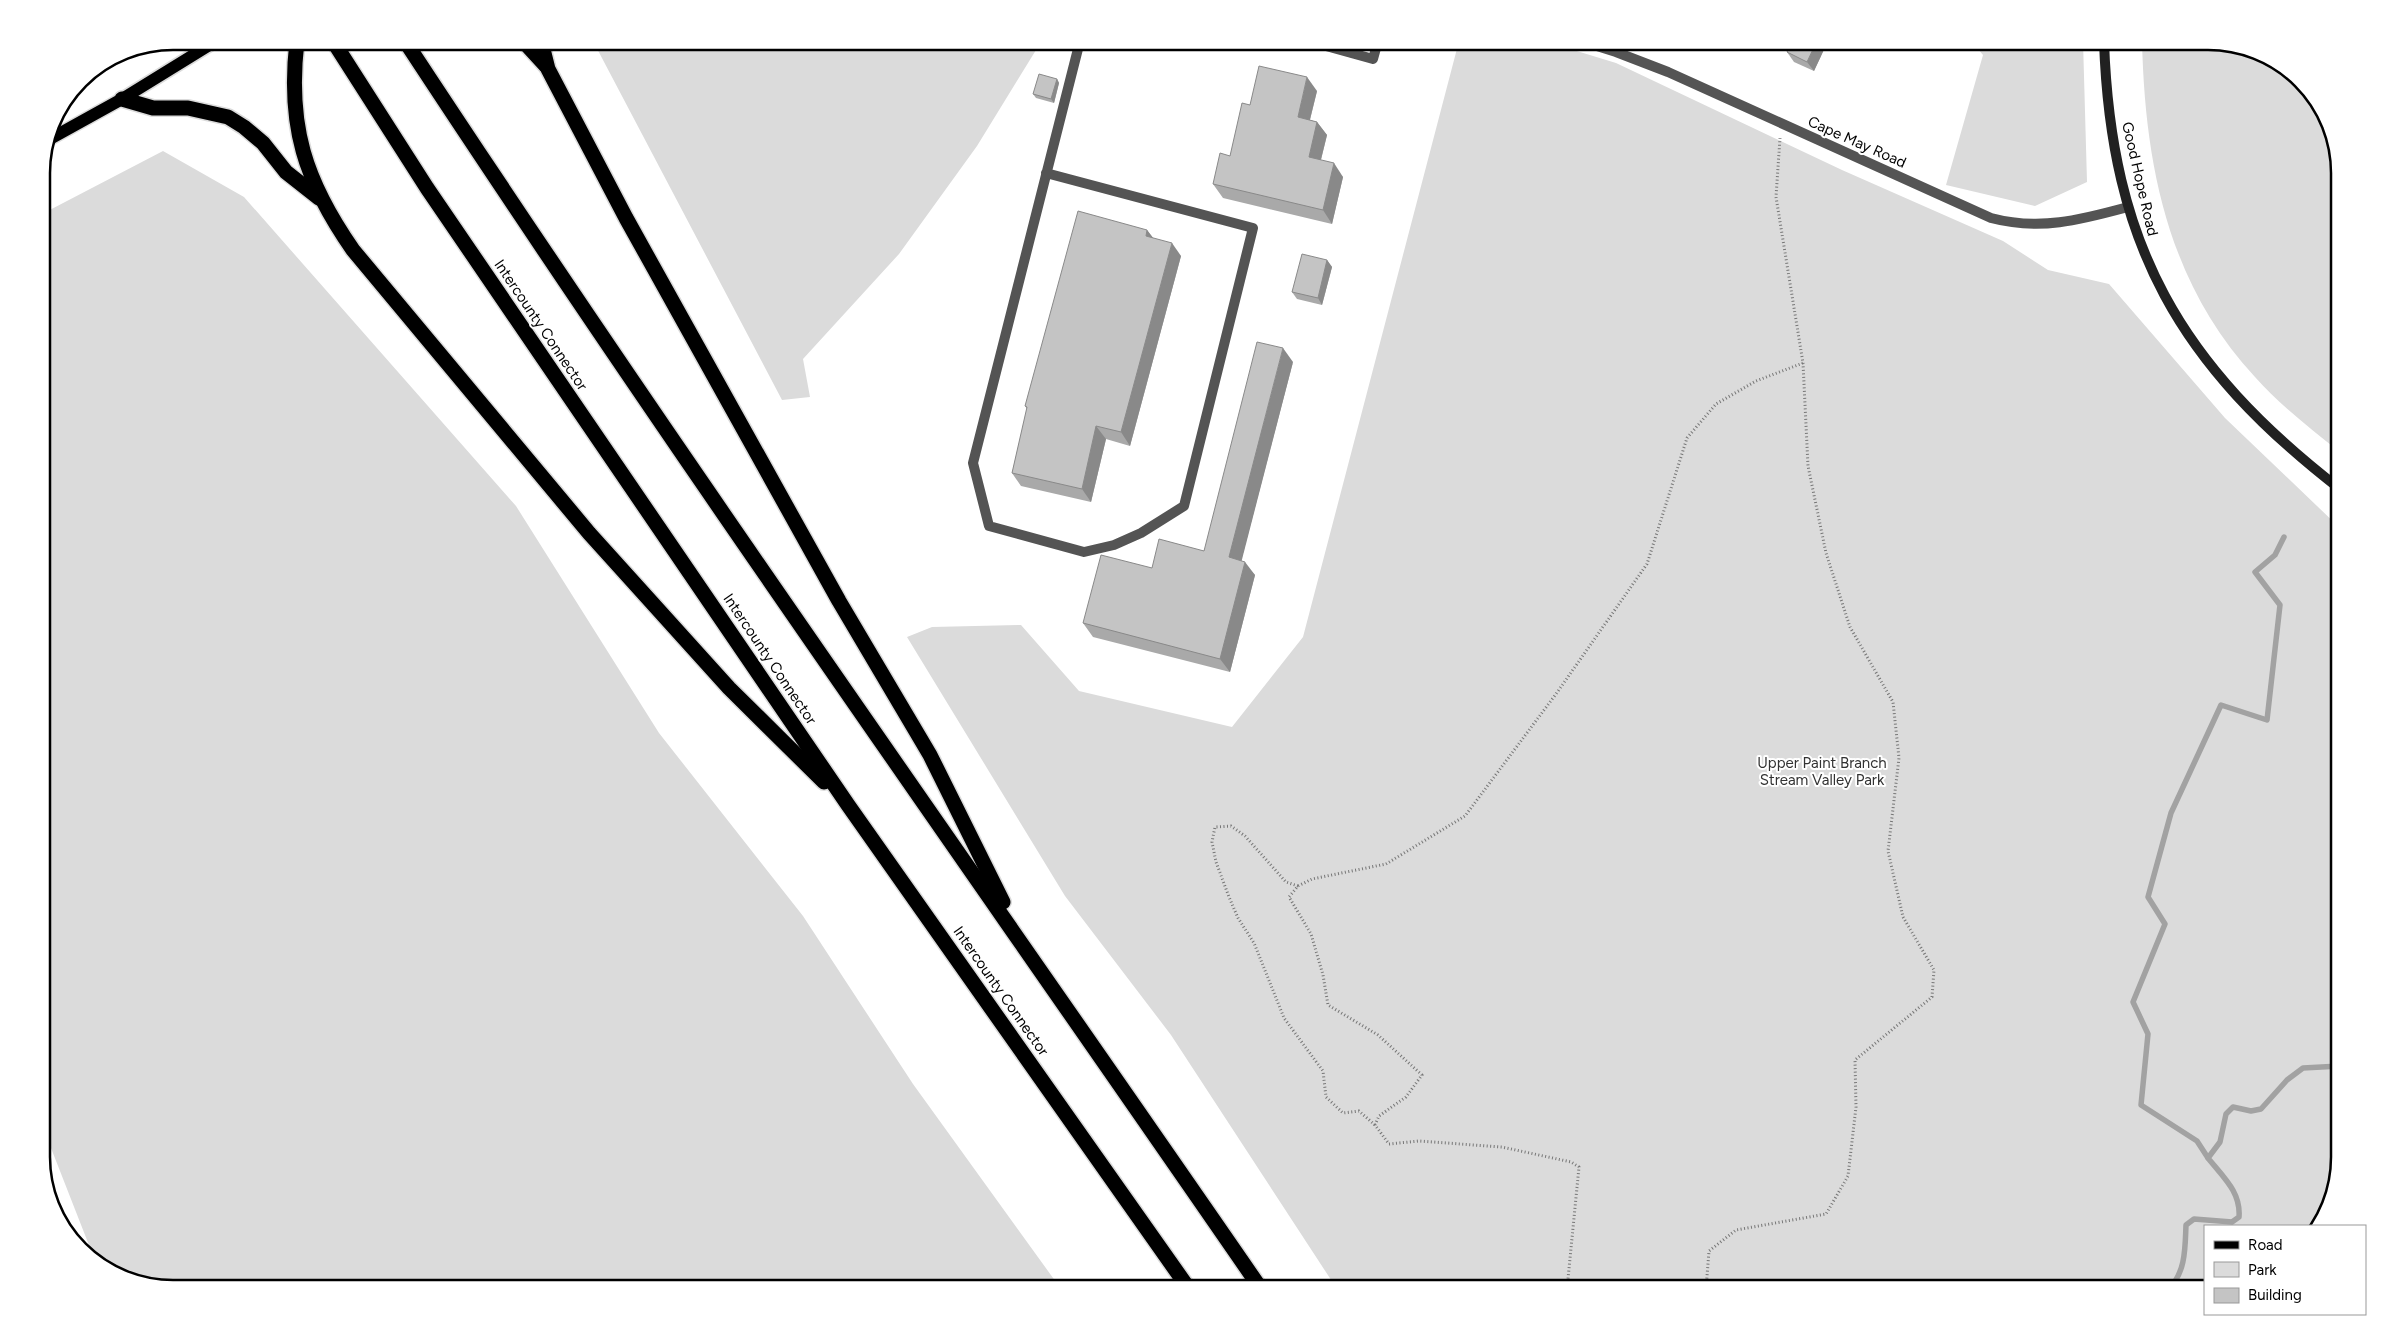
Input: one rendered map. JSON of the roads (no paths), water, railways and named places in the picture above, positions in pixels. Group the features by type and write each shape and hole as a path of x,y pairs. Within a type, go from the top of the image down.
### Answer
{"highway":[{"path":"296,50 294,115 300,146 322,200 359,258 590,533 729,688 848,805"},
{"name":"Intercounty Connector","path":"338,50 427,188 848,805 1184,1280"},
{"path":"411,50 515,209 666,430 1255,1280"},
{"path":"531,50 548,69"},
{"path":"543,50 548,69 626,218 838,601 930,755 1026,949"},
{"path":"122,99 153,108 188,108 228,117 263,143 286,172 322,200"}],"main road":[{"path":"56,136 122,99 201,50"}],"street":[{"path":"1046,173 1254,228 1184,506 1140,533 1114,545 1084,552 990,526 973,463 1046,173 1078,50"},
{"path":"1340,50 1373,59 1376,50"},
{"name":"Cape May Road","path":"1610,50 1660,69 1990,218 2008,222 2041,225 2086,219 2128,207"},
{"name":"Good Hope Road","path":"2105,50 2112,133 2128,207 2152,273 2177,320 2200,353 2256,416 2304,461 2331,481"}],"waterway":[{"path":"2208,1158 2197,1141 2141,1105 2148,1034 2133,1002 2165,924 2148,897 2171,813 2221,705 2267,720 2280,605 2255,572 2275,555 2284,537"},
{"path":"2176,1280 2182,1267 2185,1251 2186,1225 2194,1219 2232,1222 2239,1217 2239,1208 2234,1192 2208,1158 2220,1142 2226,1114 2233,1107 2251,1111 2261,1109 2287,1080 2303,1068 2331,1066"}],"park label":[{"name":"Upper Paint Branch Stream Valley Park","path":"1822,772"}]}
